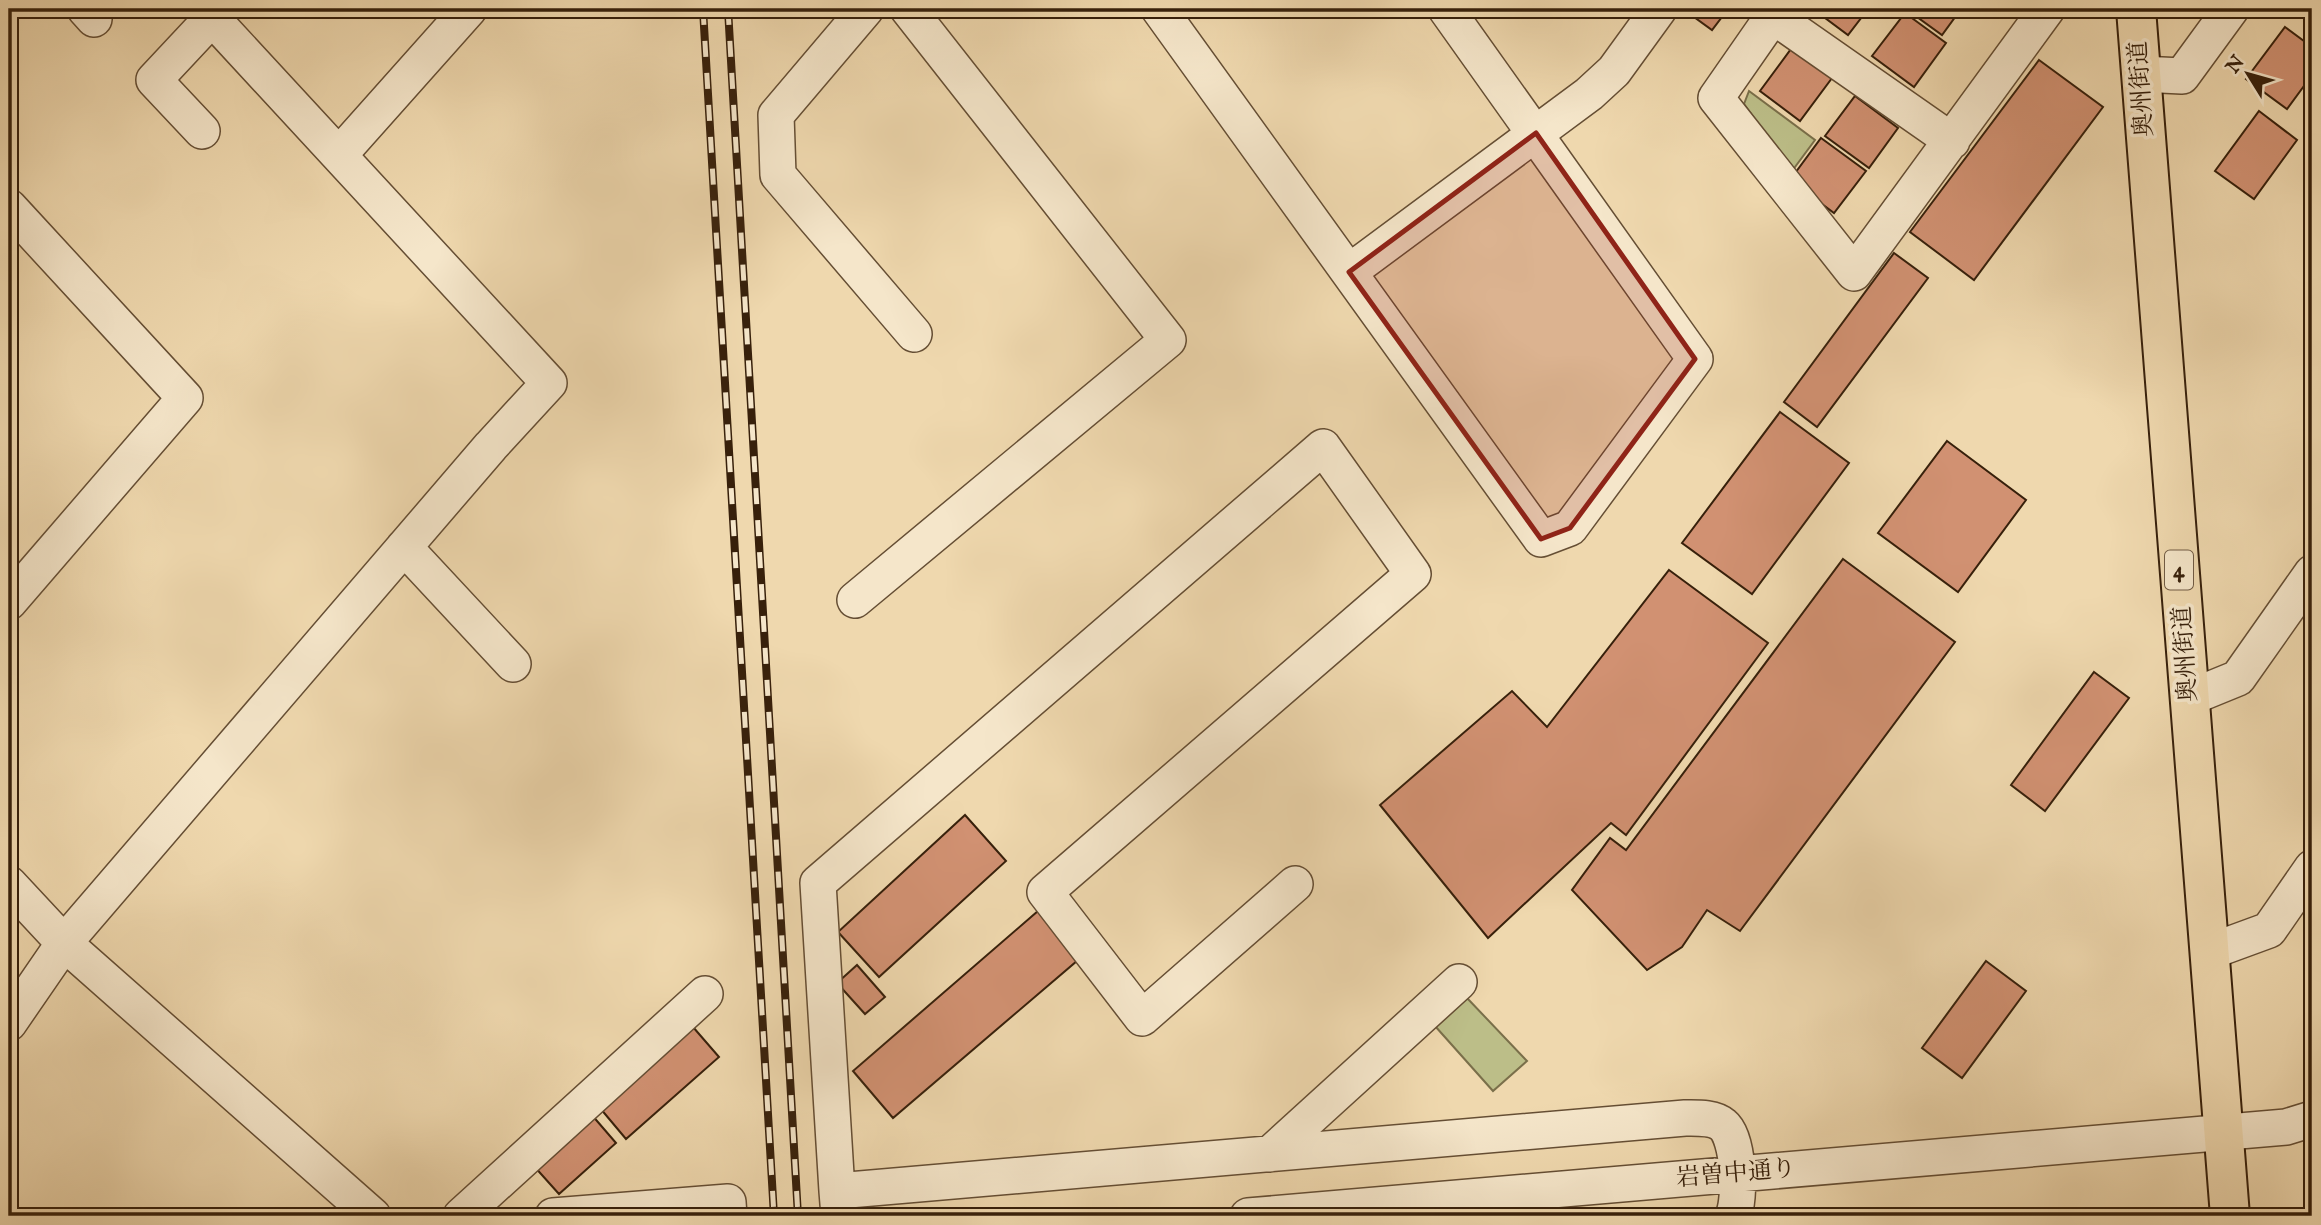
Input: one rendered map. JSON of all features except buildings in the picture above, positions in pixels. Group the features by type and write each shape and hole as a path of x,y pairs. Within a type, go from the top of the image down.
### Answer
{"highway":[{"name":"奥州街道","path":"2136,9 2230,1216"}],"street":[{"path":"339,155 469,9"},
{"path":"866,9 776,115 778,175 914,334"},
{"path":"855,600 1168,340 908,9"},
{"path":"1159,9 1541,539 1570,528 1695,359 1446,9"},
{"path":"1349,272 1590,94 1614,71 1659,9"},
{"path":"1952,141 1773,16 1716,98 1854,273 1952,141 2047,9"},
{"path":"2141,74 2182,76 2231,9"},
{"path":"9,1023 64,943 404,547 549,383 211,13 154,80 202,131"},
{"path":"9,206 185,398 9,602"},
{"path":"1295,884 1142,1018 1045,892 1413,574 1324,447 818,883 838,1204 1270,1154 1707,1118 1722,1123 1729,1131 1734,1144 1737,1200 1733,1216"},
{"path":"404,547 513,664"},
{"path":"2189,698 2238,678 2312,573"},
{"path":"2209,951 2269,930 2312,868"},
{"path":"9,884 64,943 373,1216"},
{"path":"1270,1154 1459,982"},
{"path":"461,1216 705,994"},
{"name":"岩曽中通り","path":"1248,1216 2286,1127 2312,1119"},
{"path":"553,1216 728,1202 729,1216"}],"highlighted area":[{"path":"1536,133 1695,359 1570,528 1541,539 1349,272"}],"green space":[{"path":"1749,91 1815,140 1792,171 1744,104"},
{"path":"1467,998 1527,1061 1493,1091 1435,1026"}],"railway":[{"path":"703,9 774,1216"},
{"path":"728,9 798,1216"}]}
